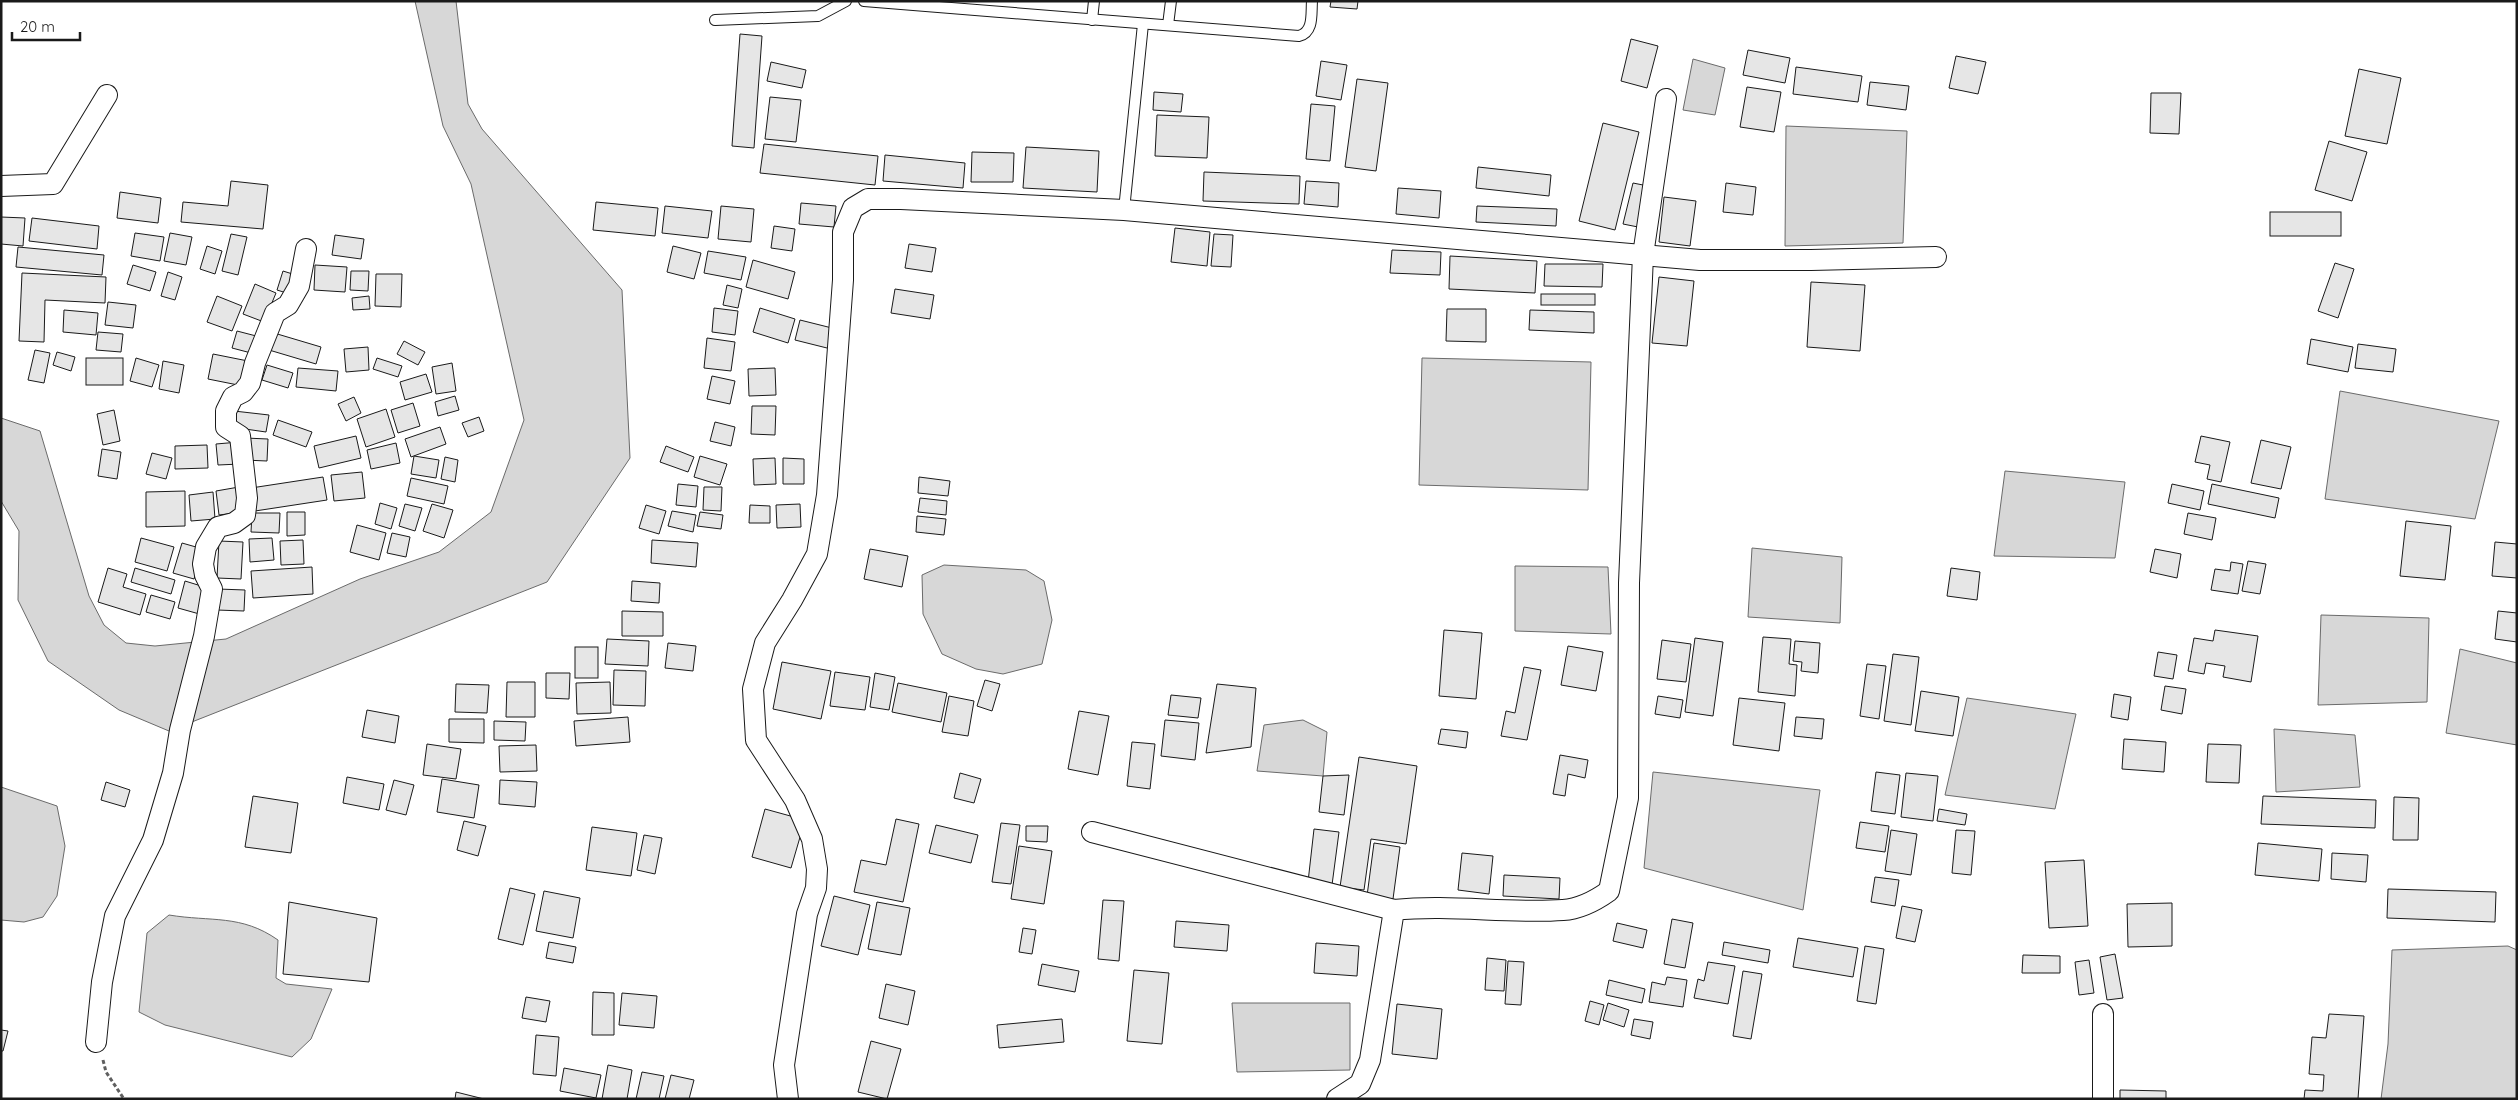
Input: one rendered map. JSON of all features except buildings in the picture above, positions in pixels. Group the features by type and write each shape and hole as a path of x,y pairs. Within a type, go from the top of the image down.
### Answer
{"street":[{"path":"1,186 53,184 107,95"},
{"path":"1092,832 1394,910 1426,907 1564,910 1594,902 1609,892 1628,798 1629,583 1643,255 1666,99"},
{"path":"788,1099 784,1065 807,914 816,888 817,869 812,839 795,800 756,740 752,689 765,643 792,600 817,554 827,486 843,280 843,232 853,208 868,199 901,199 1124,210 1700,260 1936,257"},
{"path":"96,1042 102,982 115,916 152,840 173,773 180,730 204,636 212,589 205,575 203,564 206,546 218,528 234,523 245,516 247,498 240,436 226,427 226,411 233,397 243,392 250,383 255,363 275,312 288,305 294,298 299,286 306,248"},
{"path":"1337,1099 1360,1084 1370,1060 1394,910"},
{"path":"2103,1014 2103,1099"}],"lane":[{"path":"715,20 818,16 846,1"},
{"path":"864,1 1009,6 1092,20 1299,36 1306,34 1309,30 1312,1"},
{"path":"1092,20 1094,1"},
{"path":"1168,25 1171,1"},
{"path":"1124,210 1143,24"}],"path":[{"path":"96,1042 106,1072 124,1099"}],"shaded area":[{"path":"415,1 456,1 468,104 482,129 622,290 630,458 547,582 169,731 119,710 48,661 18,600 19,531 1,501 1,418 40,431 89,596 104,625 126,643 155,646 226,639 360,579 439,552 491,512 524,420 471,184 443,126"},
{"path":"1693,59 1725,68 1715,115 1683,110"},
{"path":"1786,126 1907,131 1903,243 1785,246"},
{"path":"1422,358 1591,362 1588,490 1419,485"},
{"path":"2340,391 2499,421 2475,519 2325,499"},
{"path":"2005,471 2125,482 2115,558 1994,556"},
{"path":"1752,548 1842,557 1840,623 1748,617"},
{"path":"944,565 1026,570 1044,581 1052,620 1042,664 1003,674 976,669 942,654 923,614 922,575"},
{"path":"1515,566 1608,567 1611,634 1515,631"},
{"path":"2321,615 2429,618 2427,702 2318,705"},
{"path":"2460,649 2517,663 2517,745 2446,733"},
{"path":"1967,698 2076,714 2055,809 1945,795"},
{"path":"1303,720 1327,732 1323,776 1257,771 1264,725"},
{"path":"2274,729 2355,735 2360,787 2276,792"},
{"path":"1653,772 1820,790 1803,910 1644,868"},
{"path":"1,787 57,806 65,846 57,896 43,917 24,922 1,920"},
{"path":"169,915 225,920 251,926 278,940 276,978 286,984 332,989 311,1039 292,1057 165,1025 139,1012 147,933"},
{"path":"2508,946 2517,950 2517,1099 2381,1099 2388,1044 2392,950"},
{"path":"1232,1003 1350,1003 1350,1070 1237,1072"}]}
